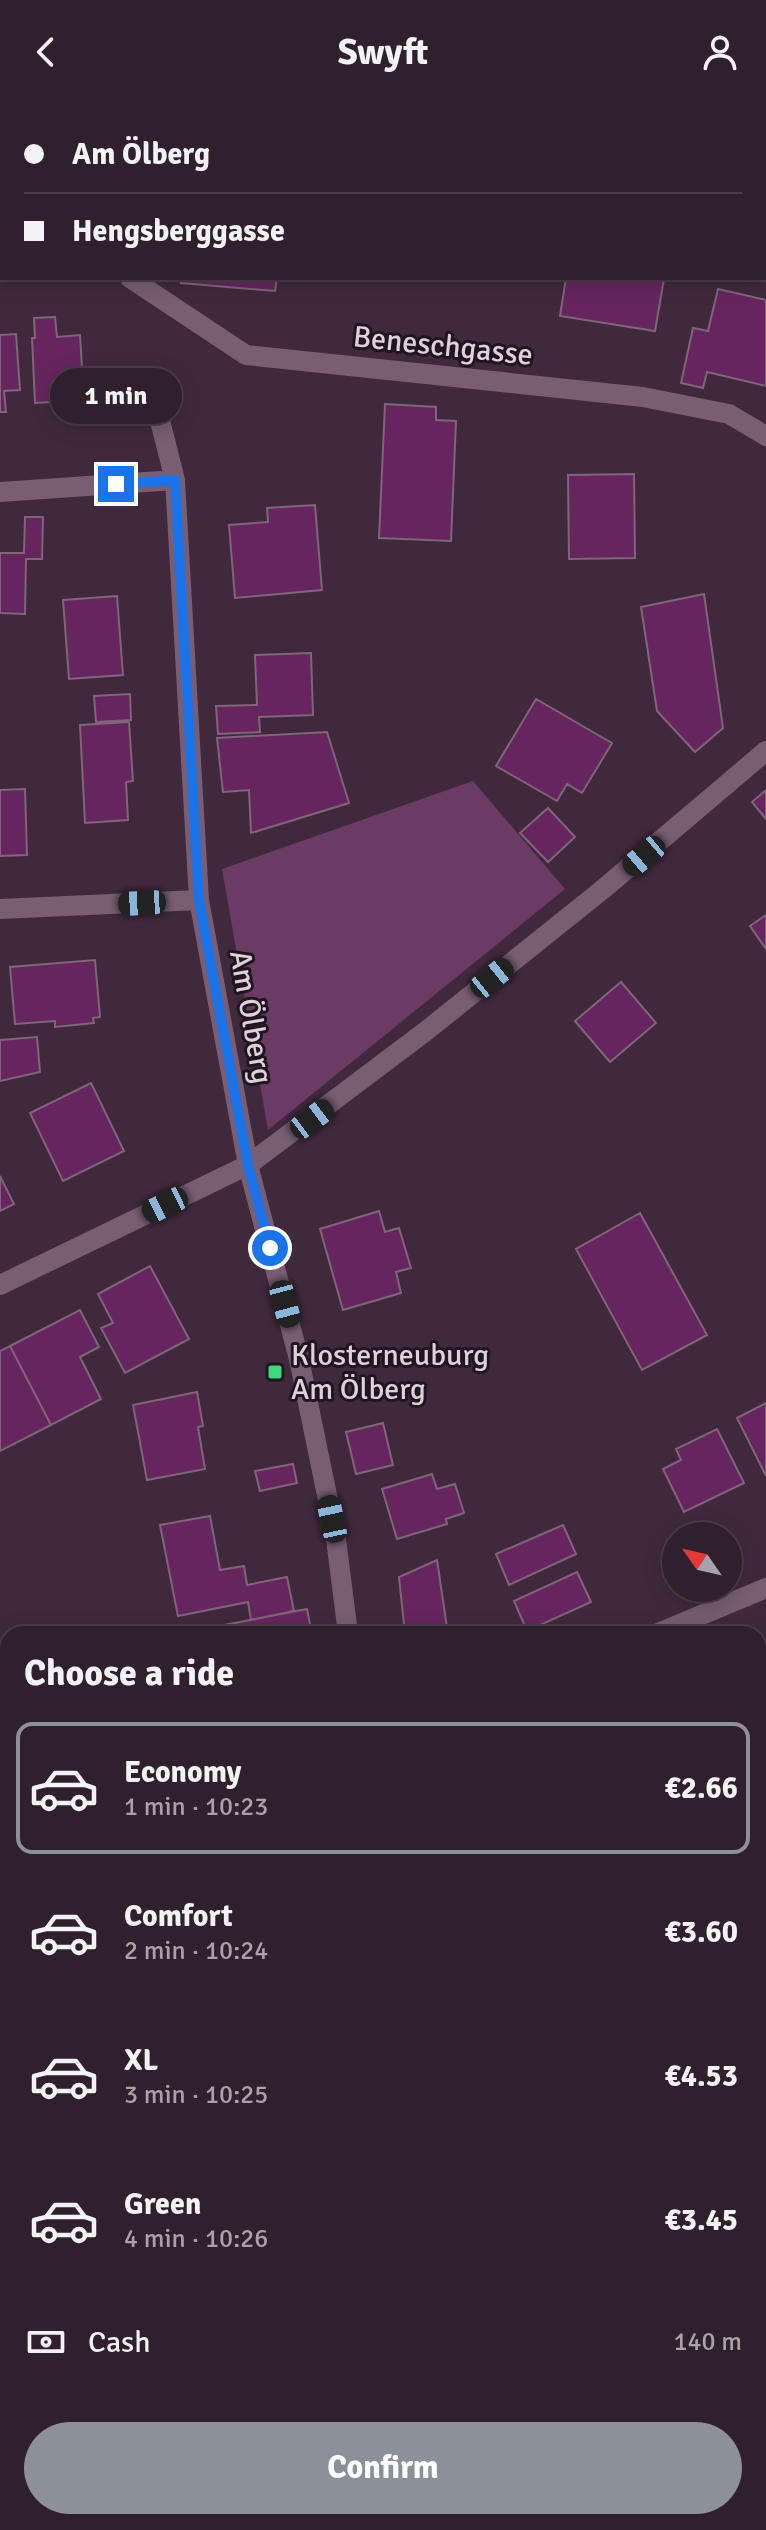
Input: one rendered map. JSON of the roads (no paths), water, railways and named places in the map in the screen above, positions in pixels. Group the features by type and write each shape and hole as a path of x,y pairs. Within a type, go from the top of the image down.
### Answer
{"street":[{"name":"Beneschgasse","path":"133,280 246,355 643,397 729,414 766,436"},
{"name":"Am Ölberg","path":"155,401 175,480 199,900 248,1165 299,1359 336,1539 347,1626"},
{"path":"0,492 175,480"},
{"path":"0,1285 248,1165 426,1031 602,890 766,751"},
{"path":"0,909 199,900"},
{"path":"675,1626 766,1588"}],"place":[{"name":"Klosterneuburg Am Ölberg","path":"275,1372"}]}
